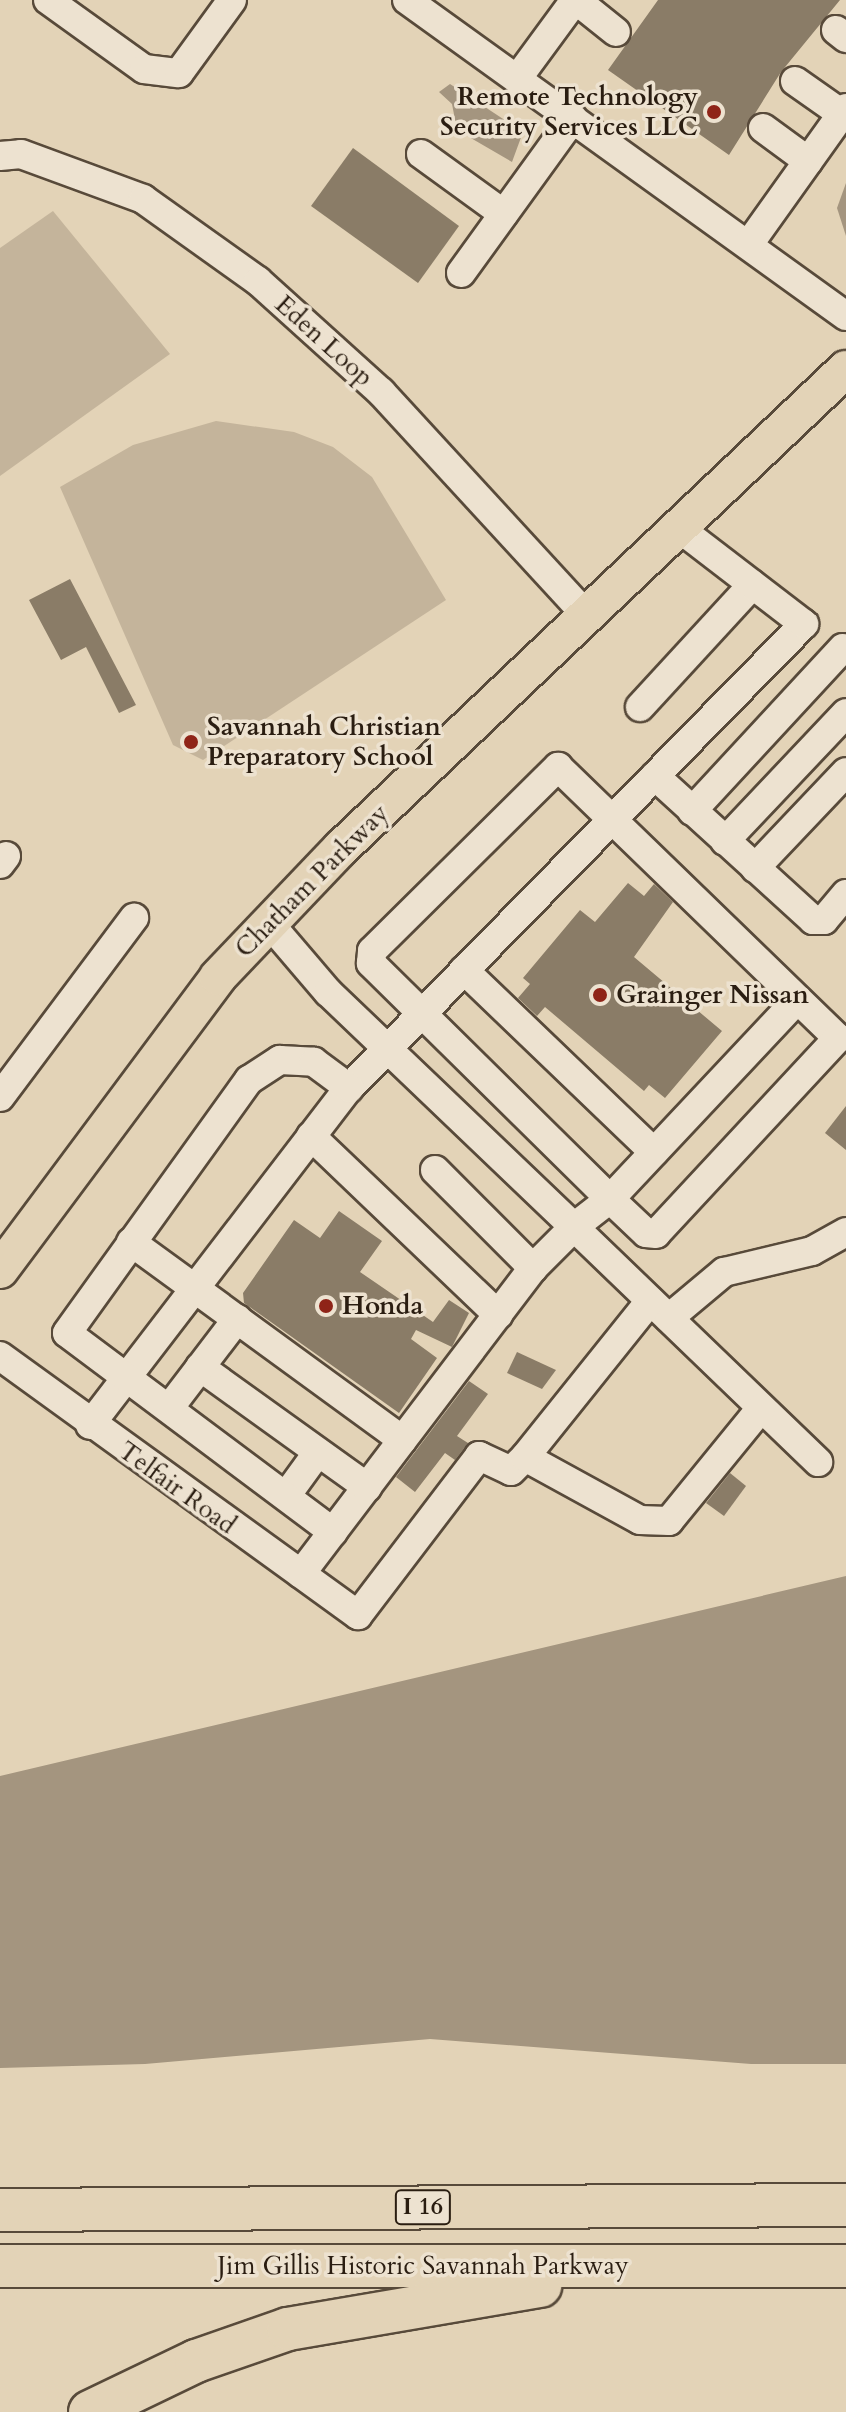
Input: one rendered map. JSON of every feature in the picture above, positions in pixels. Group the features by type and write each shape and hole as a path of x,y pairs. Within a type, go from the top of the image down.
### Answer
{"highway":[{"name":"I 16","path":"0,2210 846,2205"},
{"path":"90,2412 196,2361 315,2323 558,2282 733,2265"},
{"name":"Jim Gillis Historic Savannah Parkway","path":"0,2266 846,2266"}],"main road":[{"name":"Chatham Parkway","path":"0,1270 218,977 269,923 846,369"}],"street":[{"path":"48,0 144,69 179,73 232,0"},
{"path":"407,0 523,72 754,237 846,316"},
{"path":"523,72 576,0 616,32"},
{"path":"523,72 573,118 754,237"},
{"path":"754,237 844,111 795,81"},
{"path":"461,273 573,118"},
{"path":"763,128 808,161"},
{"name":"Eden Loop","path":"0,156 21,154 143,199 258,281 381,392 588,617"},
{"path":"421,154 504,214"},
{"path":"680,529 804,624 844,649 692,811"},
{"path":"640,707 752,585"},
{"path":"90,1425 192,1286 349,1088 804,624"},
{"path":"725,841 846,713"},
{"path":"552,768 564,769 796,1001 838,1038 836,1049 656,1234 646,1233 425,1010 371,963 372,951 552,768"},
{"path":"755,868 846,772"},
{"path":"655,776 819,922 846,894"},
{"path":"0,1097 134,918"},
{"path":"269,923 387,1048 818,1462"},
{"path":"464,970 654,1152"},
{"path":"301,1574 533,1268 574,1227 610,1199 796,1001"},
{"path":"333,1532 170,1407 123,1380 67,1333 249,1080 280,1060 314,1062 349,1088"},
{"path":"311,1136 498,1315"},
{"path":"435,1170 533,1268"},
{"path":"761,1408 669,1521 640,1520 525,1457 660,1310 724,1272 812,1251 846,1232"},
{"path":"131,1242 403,1440"},
{"path":"170,1407 237,1319"},
{"name":"Telfair Road","path":"0,1356 90,1425 358,1615 479,1456 511,1471 525,1457"},
{"path":"200,1367 367,1487"},
{"path":"286,1496 318,1452"}],"shaded area":[{"path":"450,84 523,132 512,162 457,130 452,104 439,92"},
{"path":"846,183 846,236 837,208"},
{"path":"53,211 170,354 0,476 0,248"},
{"path":"216,421 294,432 333,447 372,477 446,600 203,760 173,745 60,487 133,445"},
{"path":"846,1576 846,2064 751,2064 430,2039 145,2064 0,2068 0,1776"}],"building":[{"name":"Remote Technology Security Services LLC","path":"658,0 840,0 781,72 729,155 608,70"},
{"path":"353,148 459,226 418,283 311,206"},
{"path":"70,579 136,705 119,713 86,647 61,660 29,600"},
{"name":"Grainger Nissan","path":"628,883 644,896 654,884 673,902 634,957 722,1031 665,1098 649,1085 644,1091 545,1007 537,1016 518,998 530,984 523,978 580,910 595,922"},
{"path":"846,1106 846,1150 825,1133"},
{"name":"Honda","path":"339,1211 382,1241 360,1272 433,1322 449,1300 469,1313 452,1347 416,1330 411,1339 437,1358 399,1413 244,1303 243,1293 294,1220 320,1238"},
{"path":"517,1352 556,1370 542,1389 507,1373"},
{"path":"469,1381 488,1394 457,1436 468,1443 455,1460 445,1453 415,1492 396,1477"},
{"path":"730,1473 746,1486 724,1516 706,1503"}],"place":[{"name":"Remote Technology Security Services LLC","path":"714,112"},
{"name":"Savannah Christian Preparatory School","path":"191,742"},
{"name":"Grainger Nissan","path":"600,995"},
{"name":"Honda","path":"326,1306"}]}
